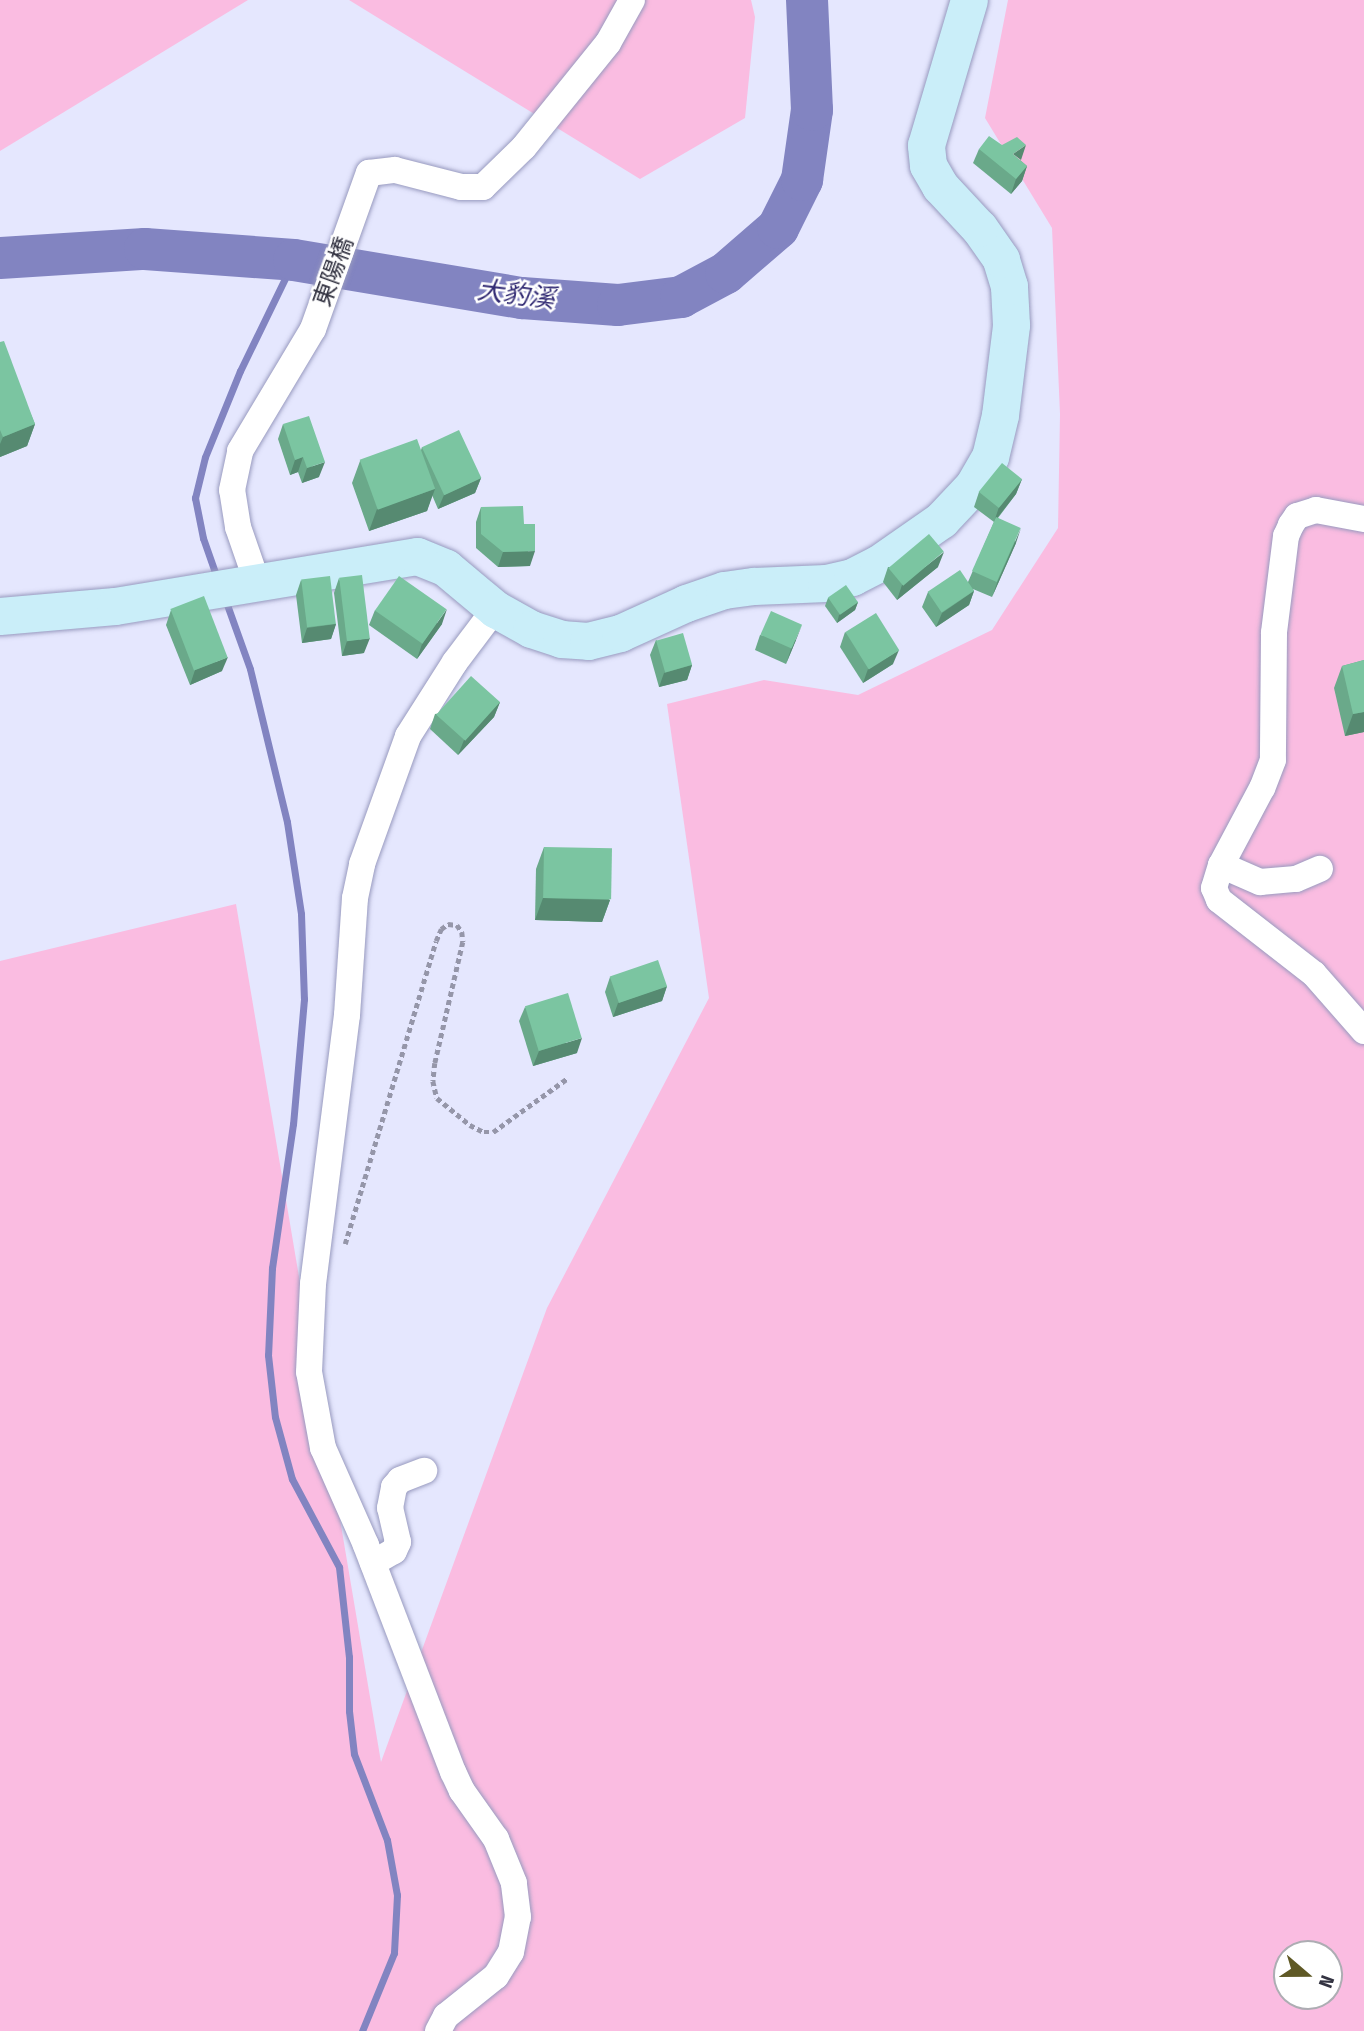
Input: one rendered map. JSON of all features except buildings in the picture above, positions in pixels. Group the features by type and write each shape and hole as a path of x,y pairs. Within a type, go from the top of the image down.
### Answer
{"street":[{"name":"東陽橋","path":"232,586 239,527 232,490 240,450 313,330 369,173 395,170 461,187 482,187 524,147 608,43 632,0"},
{"path":"0,616 115,606 417,556 446,568 495,609 531,629 561,639 588,640 620,633 686,603 724,590 826,583 852,577 878,564 941,520 973,486 990,457 1000,415 1011,325 1009,286 1000,260 986,238 940,186 929,165 926,145 969,0"},
{"path":"1364,519 1316,510 1297,516 1286,536 1274,632 1273,760 1262,789 1221,865 1214,888 1219,900 1314,974 1364,1031"},
{"path":"438,2031 446,2017 496,1976 511,1952 518,1917 514,1883 496,1839 462,1791 453,1772 373,1563 323,1448 309,1372 315,1243 346,1015 355,898 362,864 408,736 455,662 495,609"},
{"path":"1221,865 1261,882 1296,879 1320,869"},
{"path":"373,1563 394,1551 398,1542 390,1508 394,1488 400,1480 424,1471"}],"path":[{"path":"340,1257 441,929 448,924 457,925 462,932 463,942 435,1063 433,1081 437,1098 470,1125 484,1132 493,1132 568,1078"}],"shaded area":[{"path":"0,0 248,0 0,151"},
{"path":"349,0 751,0 755,17 745,118 640,179"},
{"path":"1008,0 1364,0 1364,2031 0,2031 0,961 236,904 381,1762 547,1308 709,998 667,704 764,680 858,695 992,630 1058,528 1060,414 1052,228 985,118"}],"waterway":[{"name":"大豹溪","path":"0,258 145,249 294,260 522,298 618,305 681,297 726,273 778,228 802,180 812,110 807,0"},
{"path":"217,578 203,538 195,498 205,457 240,371 294,260"},
{"path":"225,599 250,669 287,822 301,914 304,999 293,1124 272,1268 268,1355 275,1417 292,1479 339,1567 349,1657 349,1711 354,1754 387,1840 397,1895 394,1953 362,2031"}]}
